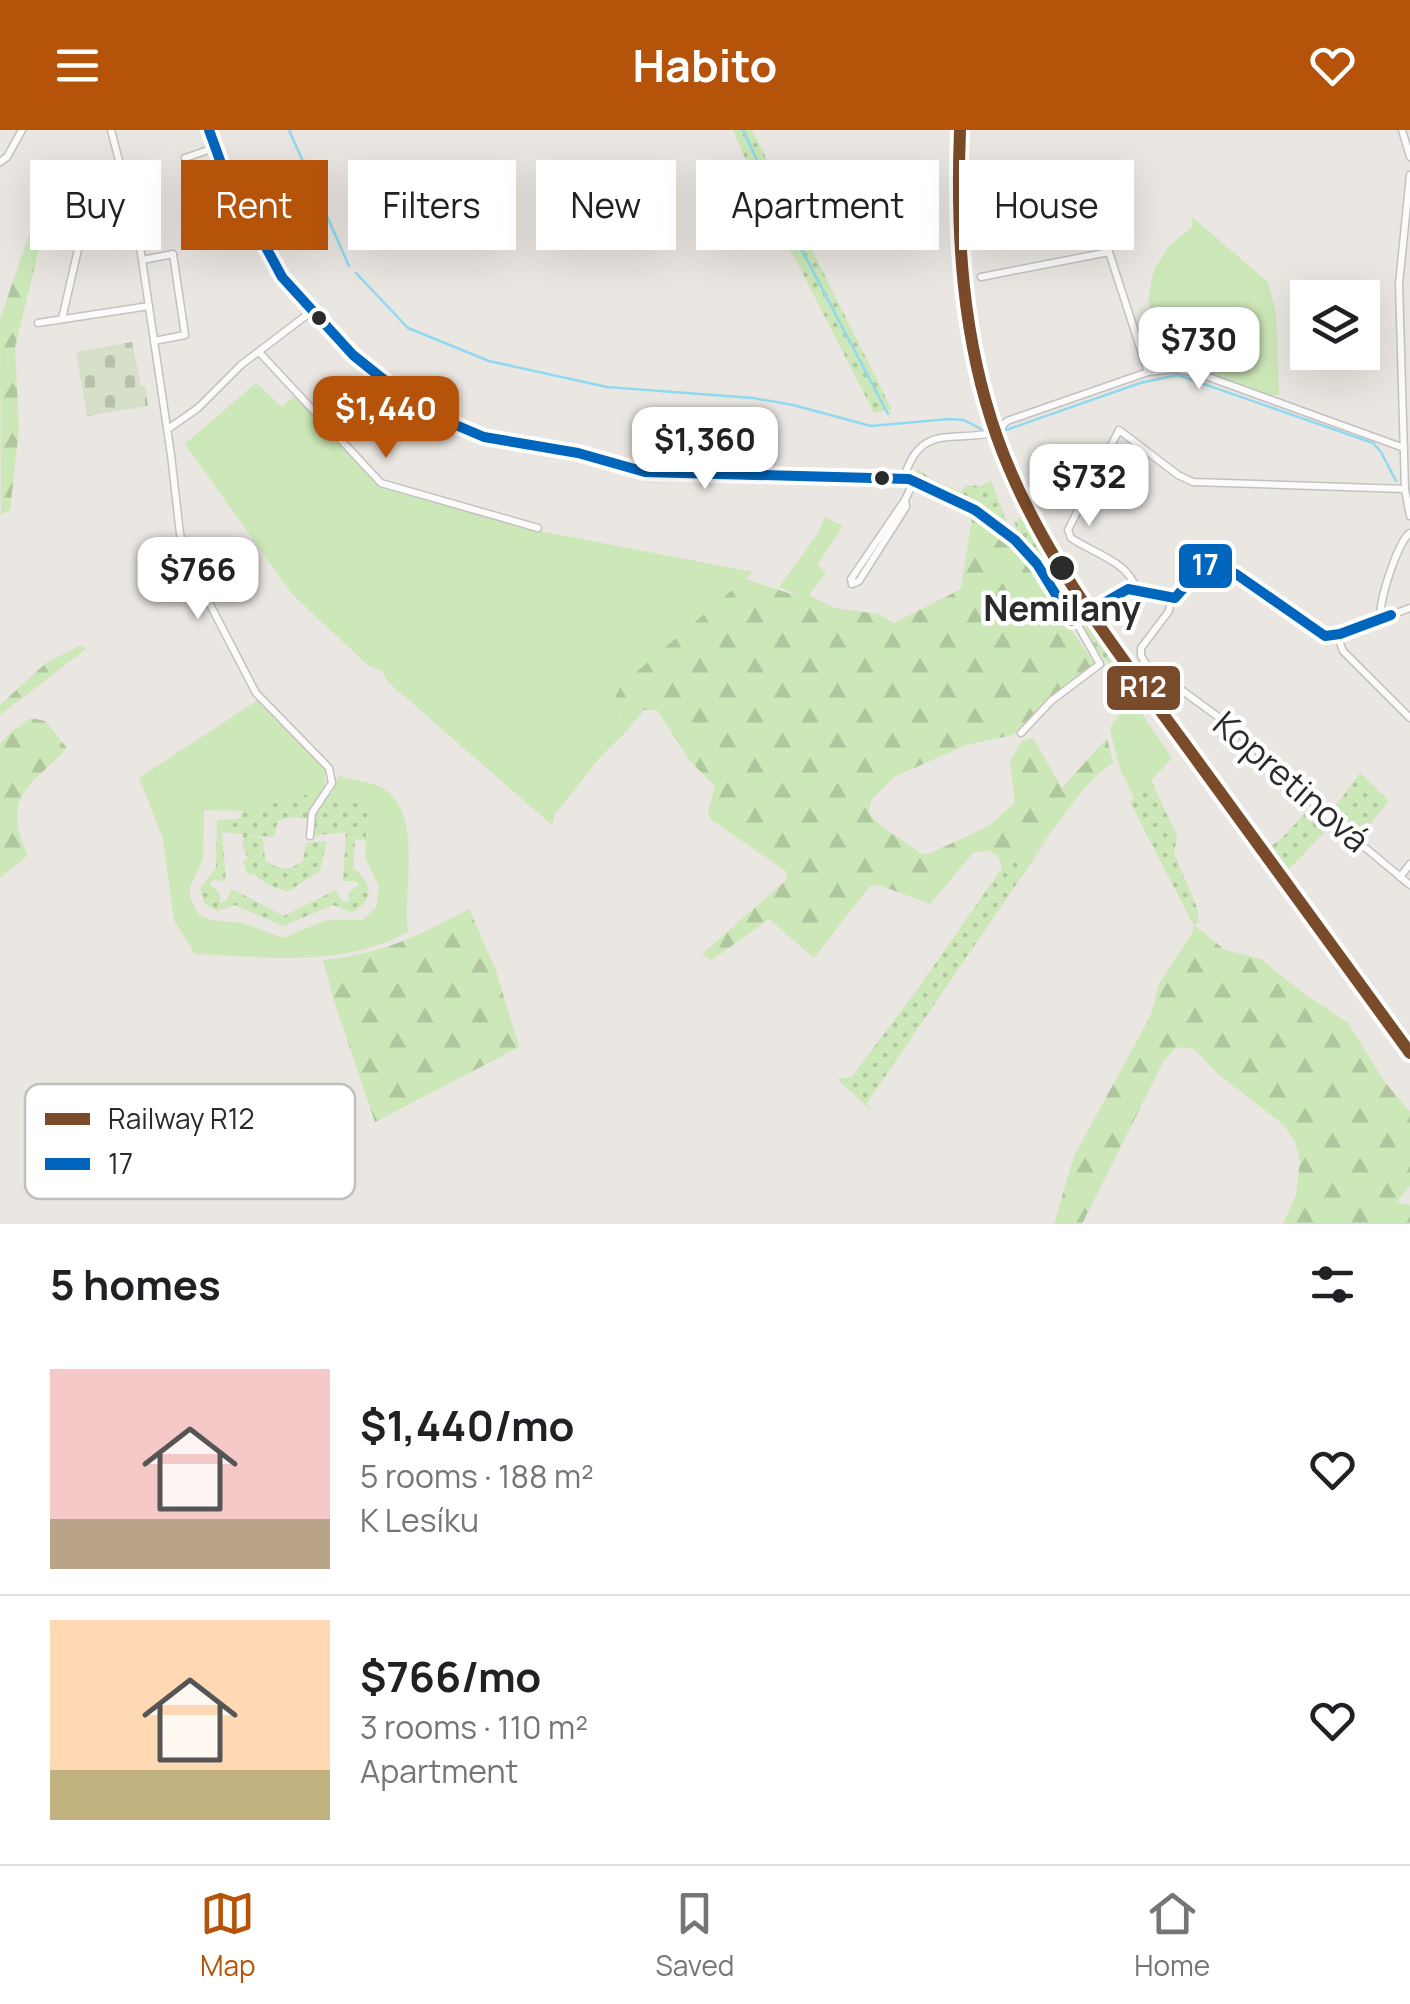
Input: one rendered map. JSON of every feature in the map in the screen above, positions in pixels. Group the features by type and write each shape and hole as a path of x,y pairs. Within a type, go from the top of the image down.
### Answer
{"street":[{"path":"0,162 22,130"},
{"path":"111,130 120,160"},
{"path":"209,130 214,148 269,257 312,311 353,355 411,403 452,426 484,438 572,452 645,472 904,478 975,510 1015,540 1036,563 1066,616 1080,620 1100,664 1051,701 1021,733"},
{"path":"1402,130 1410,156"},
{"path":"186,160 214,148"},
{"path":"1410,176 1399,284 1405,490 1410,516"},
{"path":"62,319 78,250"},
{"path":"140,250 180,534 189,564 256,693 329,768 332,776 328,791 310,816 310,836"},
{"path":"981,277 1109,252 1148,372"},
{"path":"142,260 172,254 184,317 185,335 154,341"},
{"path":"38,323 149,306"},
{"path":"168,429 312,311"},
{"path":"258,352 381,483 538,528"},
{"path":"904,478 912,454 922,445 951,436 998,432 1007,422 1148,372 1177,369 1404,448"},
{"path":"1136,589 1136,583 1122,567 1071,538 1068,530 1120,430 1193,482 1405,490"},
{"path":"904,500 906,507 859,582 852,584 851,579 914,481"},
{"path":"1381,618 1379,606 1400,542 1410,533"},
{"name":"Kopretinová","path":"1337,635 1322,634 1232,571 1214,563 1203,567 1171,599 1169,611 1142,647 1140,656 1242,736 1332,820 1410,885"},
{"path":"1080,620 1118,592 1136,589 1171,599"},
{"path":"1410,608 1337,635 1342,651 1410,718"},
{"name":"Kopretinová","path":"1400,877 1410,864"}],"green space":[{"path":"733,130 752,130 767,160 746,160"},
{"path":"1192,217 1268,282 1276,313 1279,395 1266,395 1178,365 1164,350 1148,299 1154,270 1168,247 1192,227"},
{"path":"30,232 30,250 39,250 15,347 19,428 10,510 1,515 0,319"},
{"path":"789,250 812,250 892,410 874,413"},
{"path":"132,342 148,406 87,416 76,352"},
{"path":"256,383 282,407 294,396 380,485 529,529 753,572 622,684 615,697 625,733 601,756 555,814 552,825 292,594 185,444"},
{"path":"919,469 961,492 966,485 981,486 991,480 1008,526 908,474"},
{"path":"1024,514 1068,590 1143,696 1136,700 1081,628 1085,620 1081,614 1070,614 1036,558 1011,531 1017,529 1014,522"},
{"path":"824,517 843,526 817,565 826,573 803,598 779,587 819,532"},
{"path":"972,518 1000,534 1017,551 1095,664 1053,694 1013,735 966,745 894,777 872,799 868,812 921,854 931,853 990,825 1015,803 1010,761 1022,741 1033,738 1062,788 1107,738 1113,763 1087,785 1046,839 1022,863 1004,860 988,850 973,853 930,904 879,885 870,886 814,958 769,919 712,960 702,954 786,880 787,872 710,819 708,811 715,786 691,762 657,710 644,710 625,733 615,697 622,684 745,579 803,598 809,595 834,608 879,614 894,623 961,589"},
{"path":"81,645 86,649 0,715 0,705 46,663"},
{"path":"1131,698 1172,758 1134,798 1120,769 1110,728"},
{"path":"258,700 325,770 324,790 243,811 204,810 203,859 190,887 190,898 198,914 210,920 243,923 283,938 327,920 362,920 376,908 379,887 365,857 368,807 332,795 338,776 384,789 404,817 409,855 408,932 330,956 195,954 174,920 163,839 139,778"},
{"path":"31,718 45,721 67,748 23,794 17,819 28,855 0,878 0,744"},
{"path":"1360,773 1389,801 1361,835 1332,811"},
{"path":"1151,780 1177,836 1174,853 1197,908 1199,922 1193,924 1130,802"},
{"path":"324,790 368,807 366,840 355,839 353,868 367,885 364,903 351,912 333,905 283,926 235,905 217,911 204,903 200,888 216,868 217,820 239,819 243,811","holes":["309,819 310,836 346,832 343,881 356,881 359,885 348,893 349,901 342,902 336,890 284,916 232,889 226,901 220,903 220,893 209,884 213,880 226,881 222,832 243,834 248,858 243,862 248,875 287,892 320,871 327,841 306,843 303,861 284,868 265,860 263,838 244,835 274,837 278,820"]},
{"path":"1313,805 1333,823 1285,873 1267,849"},
{"path":"1050,835 871,1097 867,1104 872,1111 837,1079 852,1077 919,987 1002,868 998,855 1004,860 1036,852"},
{"path":"469,909 495,968 519,1047 375,1122 323,960 399,942"},
{"path":"1193,924 1225,950 1261,959 1348,1023 1384,1081 1410,1112 1410,1186 1396,1202 1410,1205 1410,1224 1283,1224 1296,1195 1300,1160 1295,1142 1284,1125 1217,1073 1194,1049 1176,1047 1163,1062 1082,1224 1054,1224 1074,1156 1151,1015 1159,984 1193,932"}],"waterway":[{"path":"289,130 349,266"},
{"path":"743,130 888,414"},
{"path":"356,273 408,328 489,361 607,387 753,398 871,426 949,419 964,420 981,429"},
{"path":"1006,430 1140,383 1178,375 1373,443 1396,481"}],"rail line":[{"name":"R12","path":"960,130 961,247 976,362 997,437 1033,519 1103,632 1410,1053"}],"transit line":[{"name":"17","path":"209,130 222,166 282,277 353,355 423,411 484,437 578,453 645,472 909,479 975,510 1015,540 1037,564 1072,621 1128,589 1175,598 1202,567 1212,563 1236,574 1325,636 1391,615"}],"place":[{"name":"Nemilany","path":"1062,568"}]}
